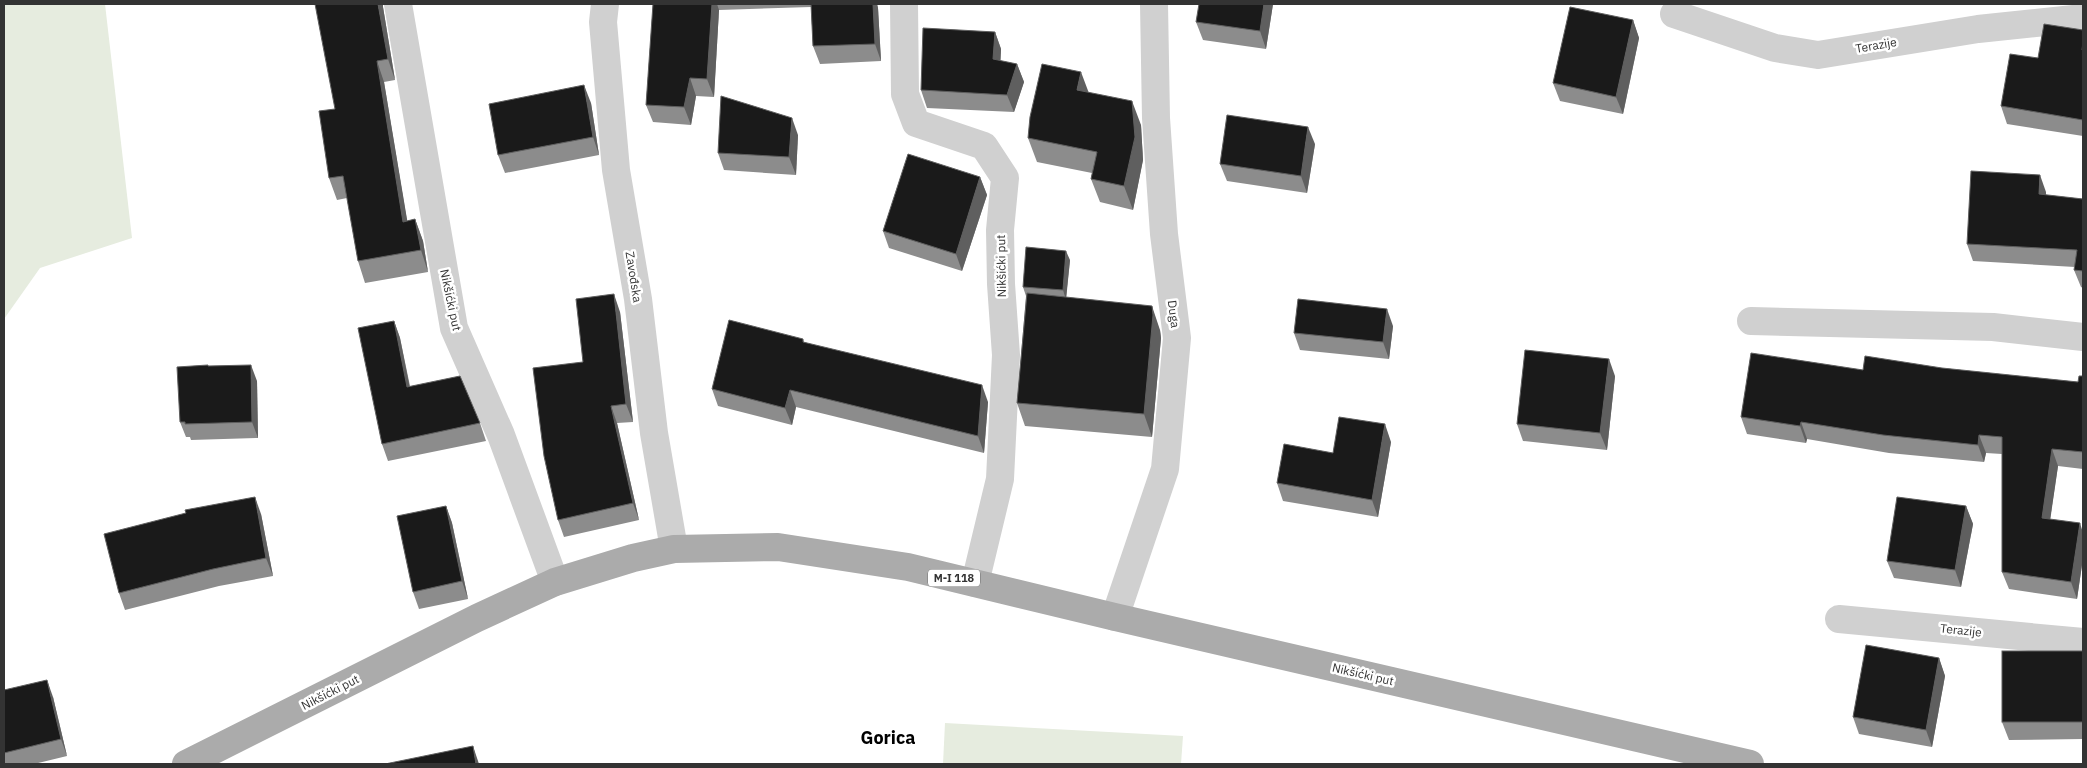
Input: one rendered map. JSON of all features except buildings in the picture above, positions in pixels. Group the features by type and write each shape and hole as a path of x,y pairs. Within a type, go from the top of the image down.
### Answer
{"main road":[{"name":"Nikšićki put","path":"186,764 476,618 555,582 633,558 674,549 778,546 908,567 1115,617 1750,764"}],"street":[{"name":"Nikšićki put","path":"398,4 454,328 501,435 555,582"},
{"name":"Zavođska","path":"605,4 603,22 616,170 638,299 654,434 674,549"},
{"name":"Nikšićki put","path":"904,4 905,94 916,123 984,146 1005,178 1000,230 1001,284 1006,355 1000,479 975,583"},
{"name":"Duga","path":"1115,617 1165,469 1178,338 1164,234 1156,128 1154,4"},
{"name":"Terazije","path":"1674,14 1775,48 1818,55 1978,29 2083,18"},
{"path":"1751,321 1993,326 2083,337"},
{"name":"Terazije","path":"1839,619 2083,642"}],"shaded area":[{"path":"4,4 105,4 132,238 40,268 4,319"},
{"path":"945,723 1183,736 1181,764 943,764"}],"district":[{"name":"Gorica","path":"888,737"}]}
